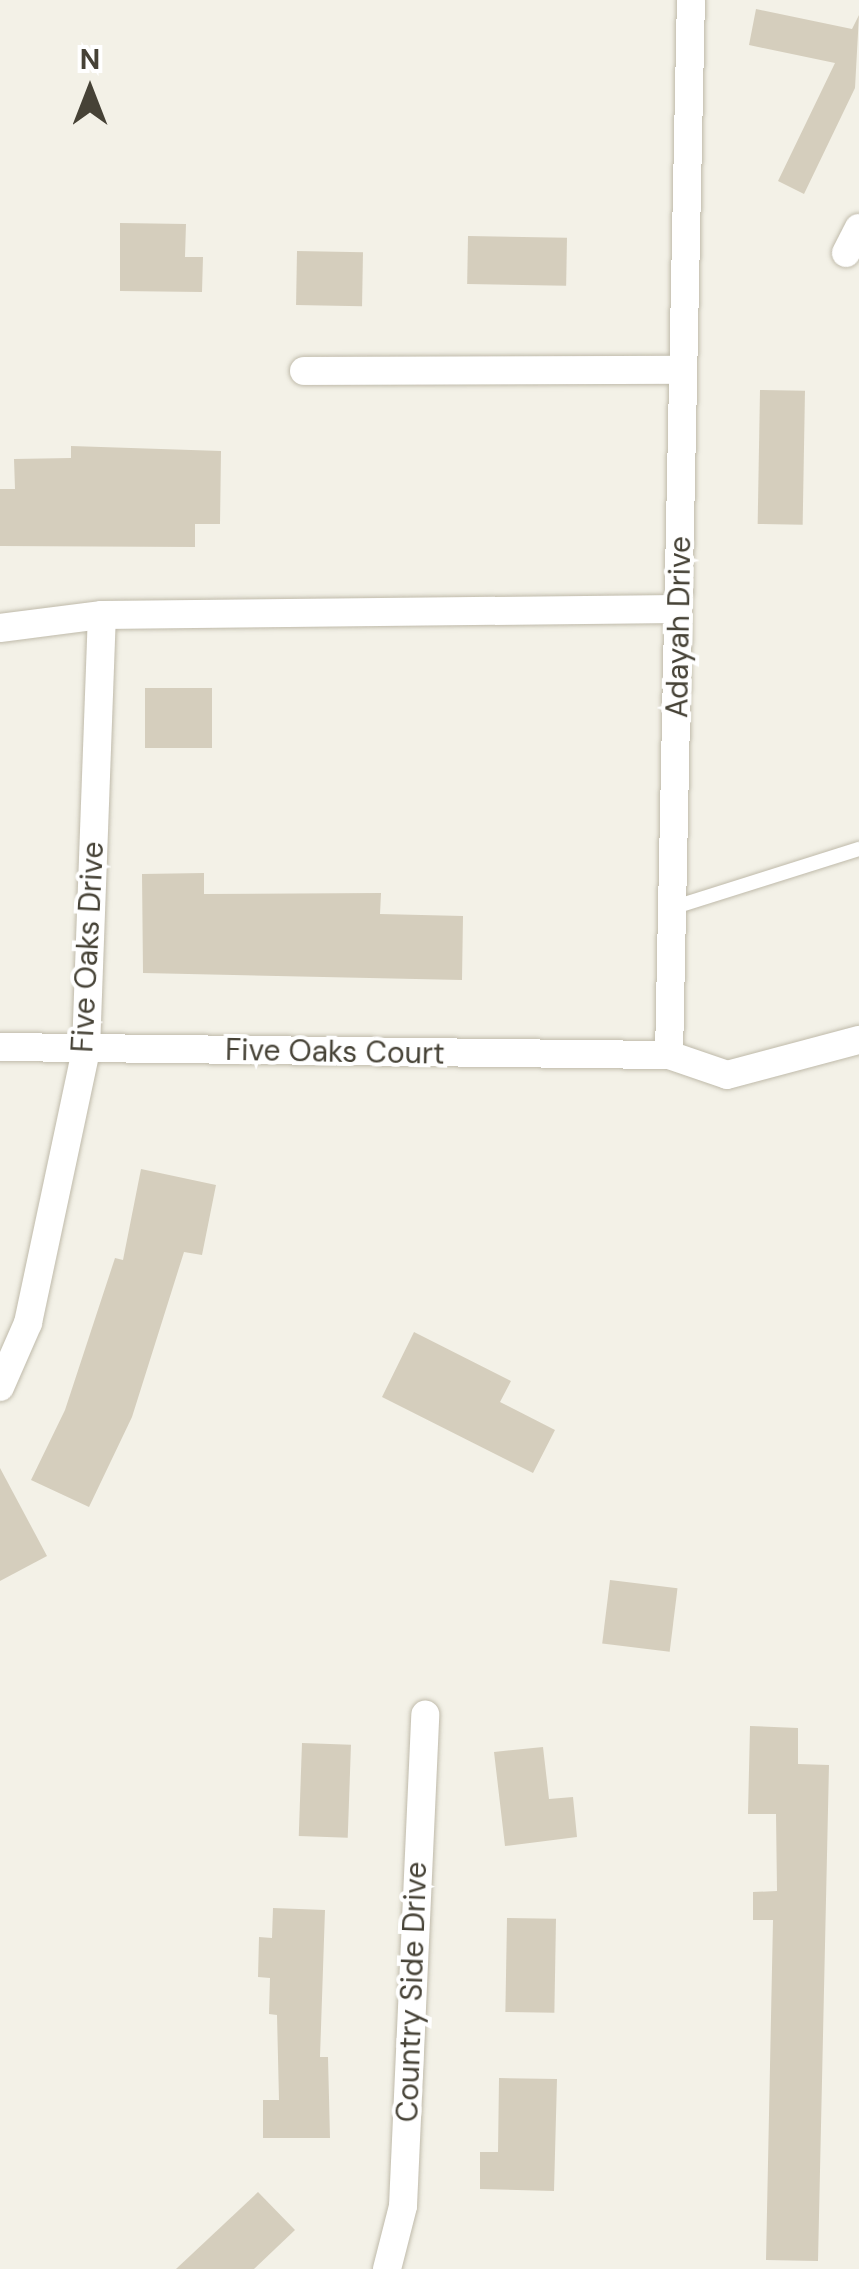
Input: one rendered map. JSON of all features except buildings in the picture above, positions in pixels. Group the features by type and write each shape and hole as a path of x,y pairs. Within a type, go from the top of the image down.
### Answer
{"street":[{"name":"Adayah Drive","path":"669,1056 678,906 678,609 691,0"},
{"path":"304,371 683,370"},
{"path":"0,628 102,615 678,609"},
{"name":"Five Oaks Drive","path":"0,1388 28,1322 86,1049 102,615"},
{"path":"669,1056 727,1075 859,1040"},
{"name":"Five Oaks Court","path":"0,1046 669,1056"},
{"name":"Country Side Drive","path":"388,2269 403,2206 424,1714"}],"lane":[{"path":"678,906 859,850"}]}
